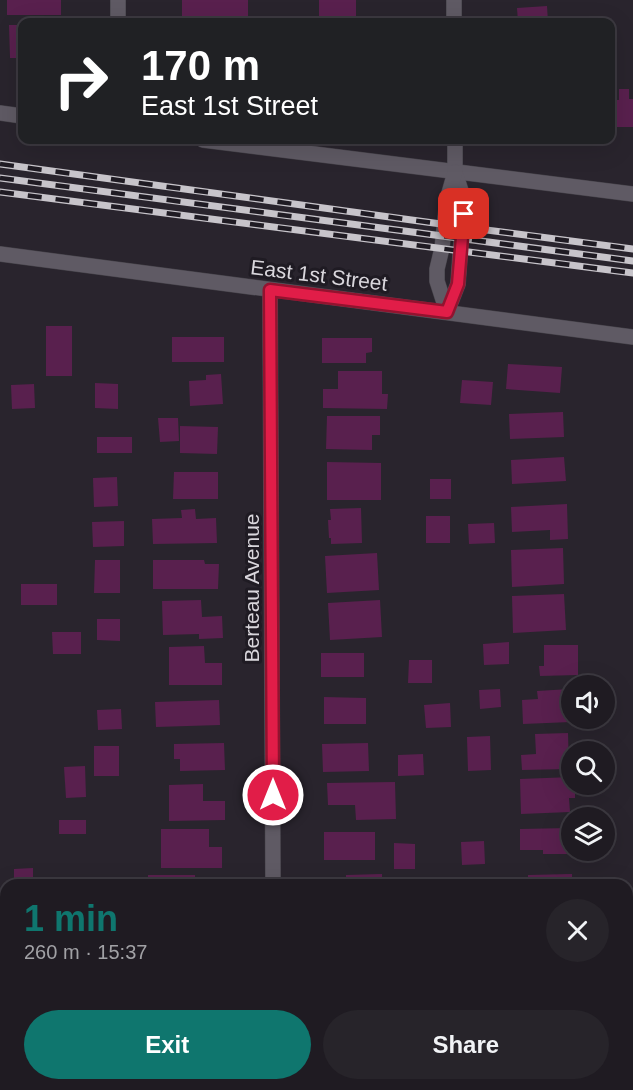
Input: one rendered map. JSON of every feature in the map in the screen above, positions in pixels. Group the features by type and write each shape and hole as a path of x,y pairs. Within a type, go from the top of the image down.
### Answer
{"street":[{"path":"118,0 118,18"},
{"path":"454,0 454,18"},
{"path":"0,113 18,115"},
{"path":"234,144 633,194"},
{"path":"447,312 437,280 437,269 442,248 447,200 455,172 455,144"},
{"path":"447,312 458,284 463,227 464,200 455,172"},
{"name":"East 1st Street","path":"0,254 633,337"},
{"name":"Berteau Avenue","path":"270,290 273,879"}],"building":[{"path":"7,0 61,0 61,15 7,15"},
{"path":"182,0 248,0 248,18 182,18"},
{"path":"319,0 356,0 356,18 319,18"},
{"path":"547,6 548,18 518,18 517,8"},
{"path":"9,25 18,25 18,58 10,58"},
{"path":"619,89 629,89 629,99 633,99 633,127 615,127 615,100 619,100"},
{"path":"46,326 72,326 72,376 46,376"},
{"path":"172,337 224,337 224,362 172,362"},
{"path":"322,338 372,338 372,352 366,353 366,363 322,363"},
{"path":"508,364 562,367 560,393 506,389"},
{"path":"338,371 382,371 382,394 388,394 387,409 323,408 323,389 338,389"},
{"path":"221,374 223,404 190,406 189,381 206,380 206,375"},
{"path":"462,380 493,382 491,405 460,403"},
{"path":"95,383 118,384 118,409 95,408"},
{"path":"34,384 35,408 12,409 11,385"},
{"path":"563,412 564,437 510,439 509,414"},
{"path":"327,416 380,416 380,435 372,435 372,450 326,449"},
{"path":"158,418 178,418 179,441 160,442"},
{"path":"180,426 218,427 217,454 180,453"},
{"path":"97,437 132,437 132,453 97,453"},
{"path":"564,457 566,481 512,484 511,460"},
{"path":"327,462 381,463 381,500 327,500"},
{"path":"174,472 218,472 218,499 173,499"},
{"path":"117,477 118,506 94,507 93,478"},
{"path":"430,479 451,479 451,499 430,499"},
{"path":"567,504 568,539 550,540 550,530 512,532 511,507"},
{"path":"361,508 362,543 331,544 328,520 331,520 330,509"},
{"path":"195,509 196,519 216,518 217,543 153,544 152,519 182,518 181,510"},
{"path":"426,516 450,516 450,543 426,543"},
{"path":"124,521 124,546 93,547 92,522"},
{"path":"494,523 495,543 469,544 468,524"},
{"path":"563,548 564,584 512,587 511,550"},
{"path":"377,553 379,590 327,593 325,556"},
{"path":"95,560 120,560 120,593 94,593"},
{"path":"153,560 204,560 205,564 219,564 218,589 153,589"},
{"path":"21,584 57,584 57,605 21,605"},
{"path":"564,594 566,630 513,633 512,596"},
{"path":"201,600 202,617 222,616 223,638 199,639 199,634 163,635 162,601"},
{"path":"380,600 382,637 330,640 328,603"},
{"path":"97,619 120,619 120,641 97,640"},
{"path":"52,632 81,632 81,654 53,654"},
{"path":"509,642 509,664 484,665 483,644"},
{"path":"544,645 578,645 578,675 540,676 539,666 544,666"},
{"path":"204,646 205,663 222,663 222,685 169,685 169,647"},
{"path":"321,653 364,653 364,677 321,677"},
{"path":"409,660 432,660 432,683 408,683"},
{"path":"500,689 501,707 480,709 479,690"},
{"path":"561,690 561,722 523,724 522,700 538,699 537,691"},
{"path":"324,697 366,698 366,724 324,724"},
{"path":"219,700 220,725 156,727 155,702"},
{"path":"450,703 451,727 426,728 424,705"},
{"path":"121,709 122,729 98,730 97,710"},
{"path":"568,733 568,741 561,741 561,769 522,770 521,755 536,754 535,734"},
{"path":"490,736 491,770 468,771 467,737"},
{"path":"224,743 225,770 180,771 180,759 174,759 174,744"},
{"path":"368,743 369,771 323,772 322,744"},
{"path":"94,746 119,746 119,776 94,776"},
{"path":"423,754 424,775 398,776 398,755"},
{"path":"85,766 86,797 66,798 64,767"},
{"path":"561,777 561,795 575,795 575,798 569,798 570,807 561,807 561,812 521,814 520,779"},
{"path":"395,782 396,819 356,820 355,805 328,805 327,783"},
{"path":"203,784 203,801 225,801 225,820 169,821 169,785"},
{"path":"59,820 86,820 86,834 59,834"},
{"path":"561,828 561,854 543,854 543,850 520,850 520,829"},
{"path":"161,829 209,829 209,847 222,847 222,868 161,868"},
{"path":"324,832 375,832 375,860 324,860"},
{"path":"484,841 485,864 462,865 461,842"},
{"path":"394,843 415,844 415,869 394,869"},
{"path":"33,868 33,877 43,877 43,879 14,879 14,869"},
{"path":"382,874 382,879 346,879 346,875"},
{"path":"572,874 572,879 528,879 528,875"},
{"path":"148,875 195,875 195,879 148,879"}],"railway":[{"path":"0,164 633,249"},
{"path":"0,178 633,261"},
{"path":"0,192 633,273"}],"route":[{"path":"273,795 270,290 447,312 458,284 464,214"}]}
